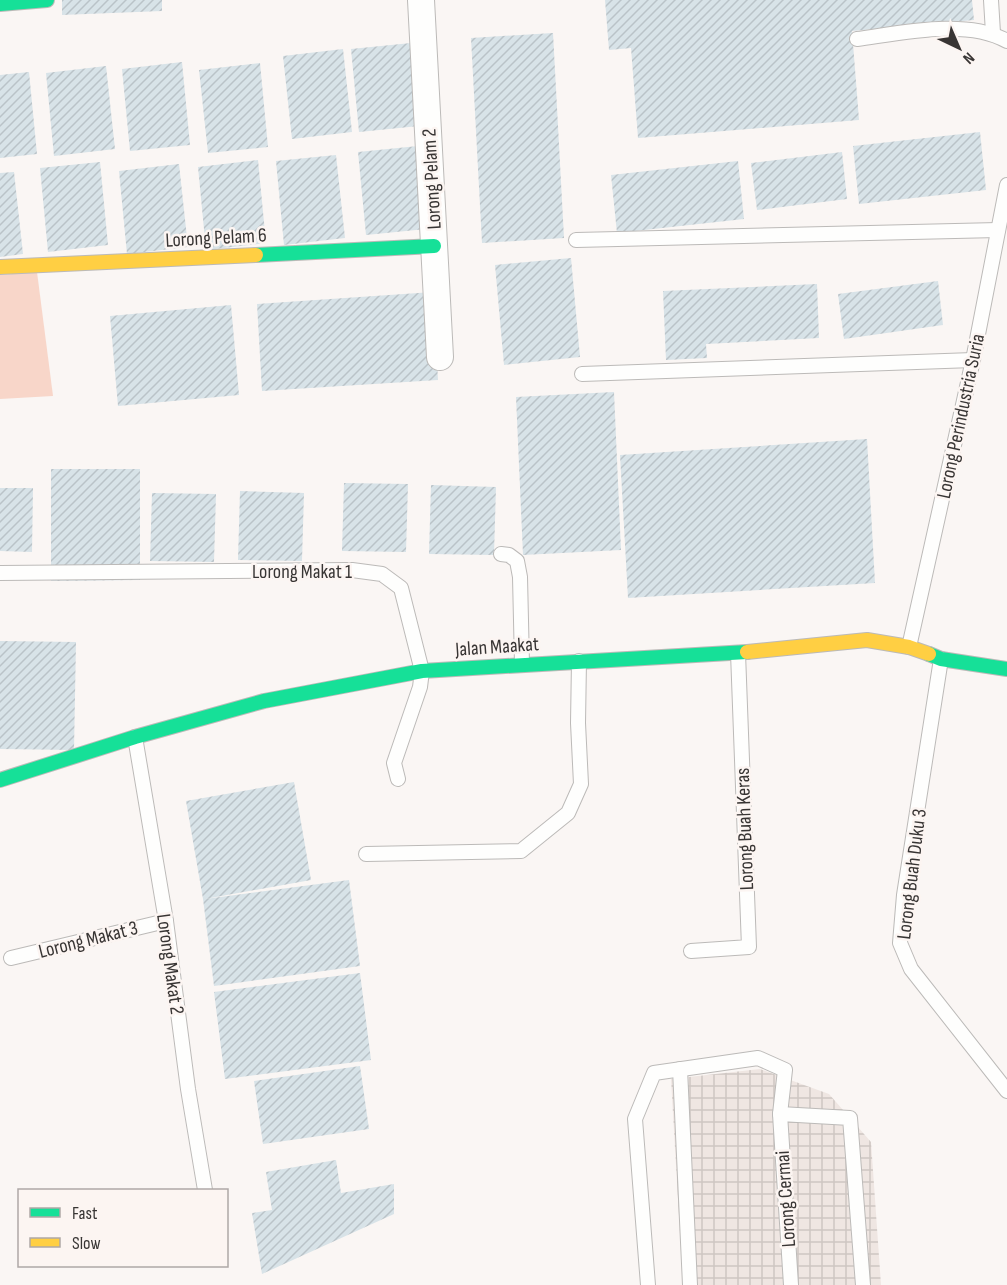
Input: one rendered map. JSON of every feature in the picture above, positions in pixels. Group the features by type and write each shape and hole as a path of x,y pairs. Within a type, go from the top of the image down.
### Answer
{"street":[{"path":"0,4 47,0"},
{"name":"Lorong Pelam 2","path":"421,0 440,357"},
{"name":"Lorong Pelam 6","path":"0,267 434,246"},
{"name":"Jalan Maakat","path":"0,780 135,737 264,701 422,671 738,653 867,640 909,647 941,660 1007,669"}],"lane":[{"path":"991,0 993,33"},
{"path":"857,39 944,30 993,33 1007,41"},
{"name":"Lorong Perindustria Suria","path":"909,647 973,360 1007,185"},
{"path":"576,240 998,230"},
{"path":"582,374 973,360"},
{"path":"501,554 509,555 517,561 520,577 522,664"},
{"name":"Lorong Makat 1","path":"0,573 352,570 382,574 401,588 422,671 420,687 394,763 398,779"},
{"name":"Lorong Buah Keras","path":"691,951 749,947 738,653"},
{"name":"Lorong Buah Duku 3","path":"941,660 904,895 900,943 910,969 1007,1091"},
{"path":"366,854 521,851 568,813 581,784 578,723 579,661"},
{"name":"Lorong Makat 2","path":"135,737 166,921 188,1089 205,1189"},
{"name":"Lorong Makat 3","path":"11,958 166,921"},
{"name":"Lorong Cermai","path":"680,1069 758,1058 785,1070 780,1114 791,1285"},
{"path":"648,1285 635,1119 654,1073 680,1069 690,1285"},
{"path":"780,1114 850,1118 863,1285"}],"shaded area":[{"path":"37,272 53,396 0,399 0,275"},
{"path":"760,1069 829,1094 871,1142 881,1285 683,1285 671,1079"}],"building":[{"path":"62,0 162,0 162,11 62,15"},
{"path":"605,0 972,0 974,20 852,31 859,120 638,138 631,48 609,50"},
{"path":"553,33 564,238 482,243 471,38"},
{"path":"411,43 419,126 359,132 351,49"},
{"path":"343,49 352,132 292,139 283,56"},
{"path":"182,62 190,145 130,151 122,69"},
{"path":"260,63 268,147 208,153 199,70"},
{"path":"106,66 115,149 54,156 46,73"},
{"path":"29,72 37,154 0,158 0,75"},
{"path":"980,132 986,190 859,204 853,146"},
{"path":"418,146 426,229 366,235 358,152"},
{"path":"842,152 847,199 757,210 751,163"},
{"path":"336,155 345,238 284,245 276,161"},
{"path":"258,160 266,243 206,250 198,167"},
{"path":"738,161 744,219 617,233 611,175"},
{"path":"100,162 108,245 48,252 40,168"},
{"path":"179,164 188,247 127,254 119,171"},
{"path":"14,172 23,254 0,257 0,173"},
{"path":"571,258 580,357 504,365 495,265"},
{"path":"938,281 943,325 844,339 838,294"},
{"path":"817,284 819,338 706,344 707,358 666,360 663,291"},
{"path":"433,292 438,380 262,391 257,304"},
{"path":"231,305 239,395 118,406 110,316"},
{"path":"614,392 621,550 523,555 516,397"},
{"path":"867,439 875,583 628,598 620,455"},
{"path":"51,469 140,469 140,580 51,581"},
{"path":"344,483 408,484 406,552 342,551"},
{"path":"431,485 496,487 494,555 429,554"},
{"path":"0,488 33,488 32,552 0,551"},
{"path":"240,491 304,493 302,561 238,560"},
{"path":"152,493 216,494 214,562 150,561"},
{"path":"0,641 76,642 74,750 0,749"},
{"path":"294,782 311,880 205,899 349,880 360,966 214,986 203,899 186,801"},
{"path":"360,973 371,1060 225,1079 214,992"},
{"path":"360,1066 369,1129 263,1144 254,1081"},
{"path":"336,1160 341,1193 394,1184 394,1214 262,1274 252,1213 272,1210 266,1172"}],"traffic: fast":[{"path":"0,4 47,0"},
{"path":"256,255 434,246"},
{"path":"0,780 135,737 264,701 422,671 747,652"},
{"path":"929,654 941,659 1007,669"}],"traffic: slow":[{"path":"0,267 256,255"},
{"path":"747,652 867,640 909,647 929,654"}]}
